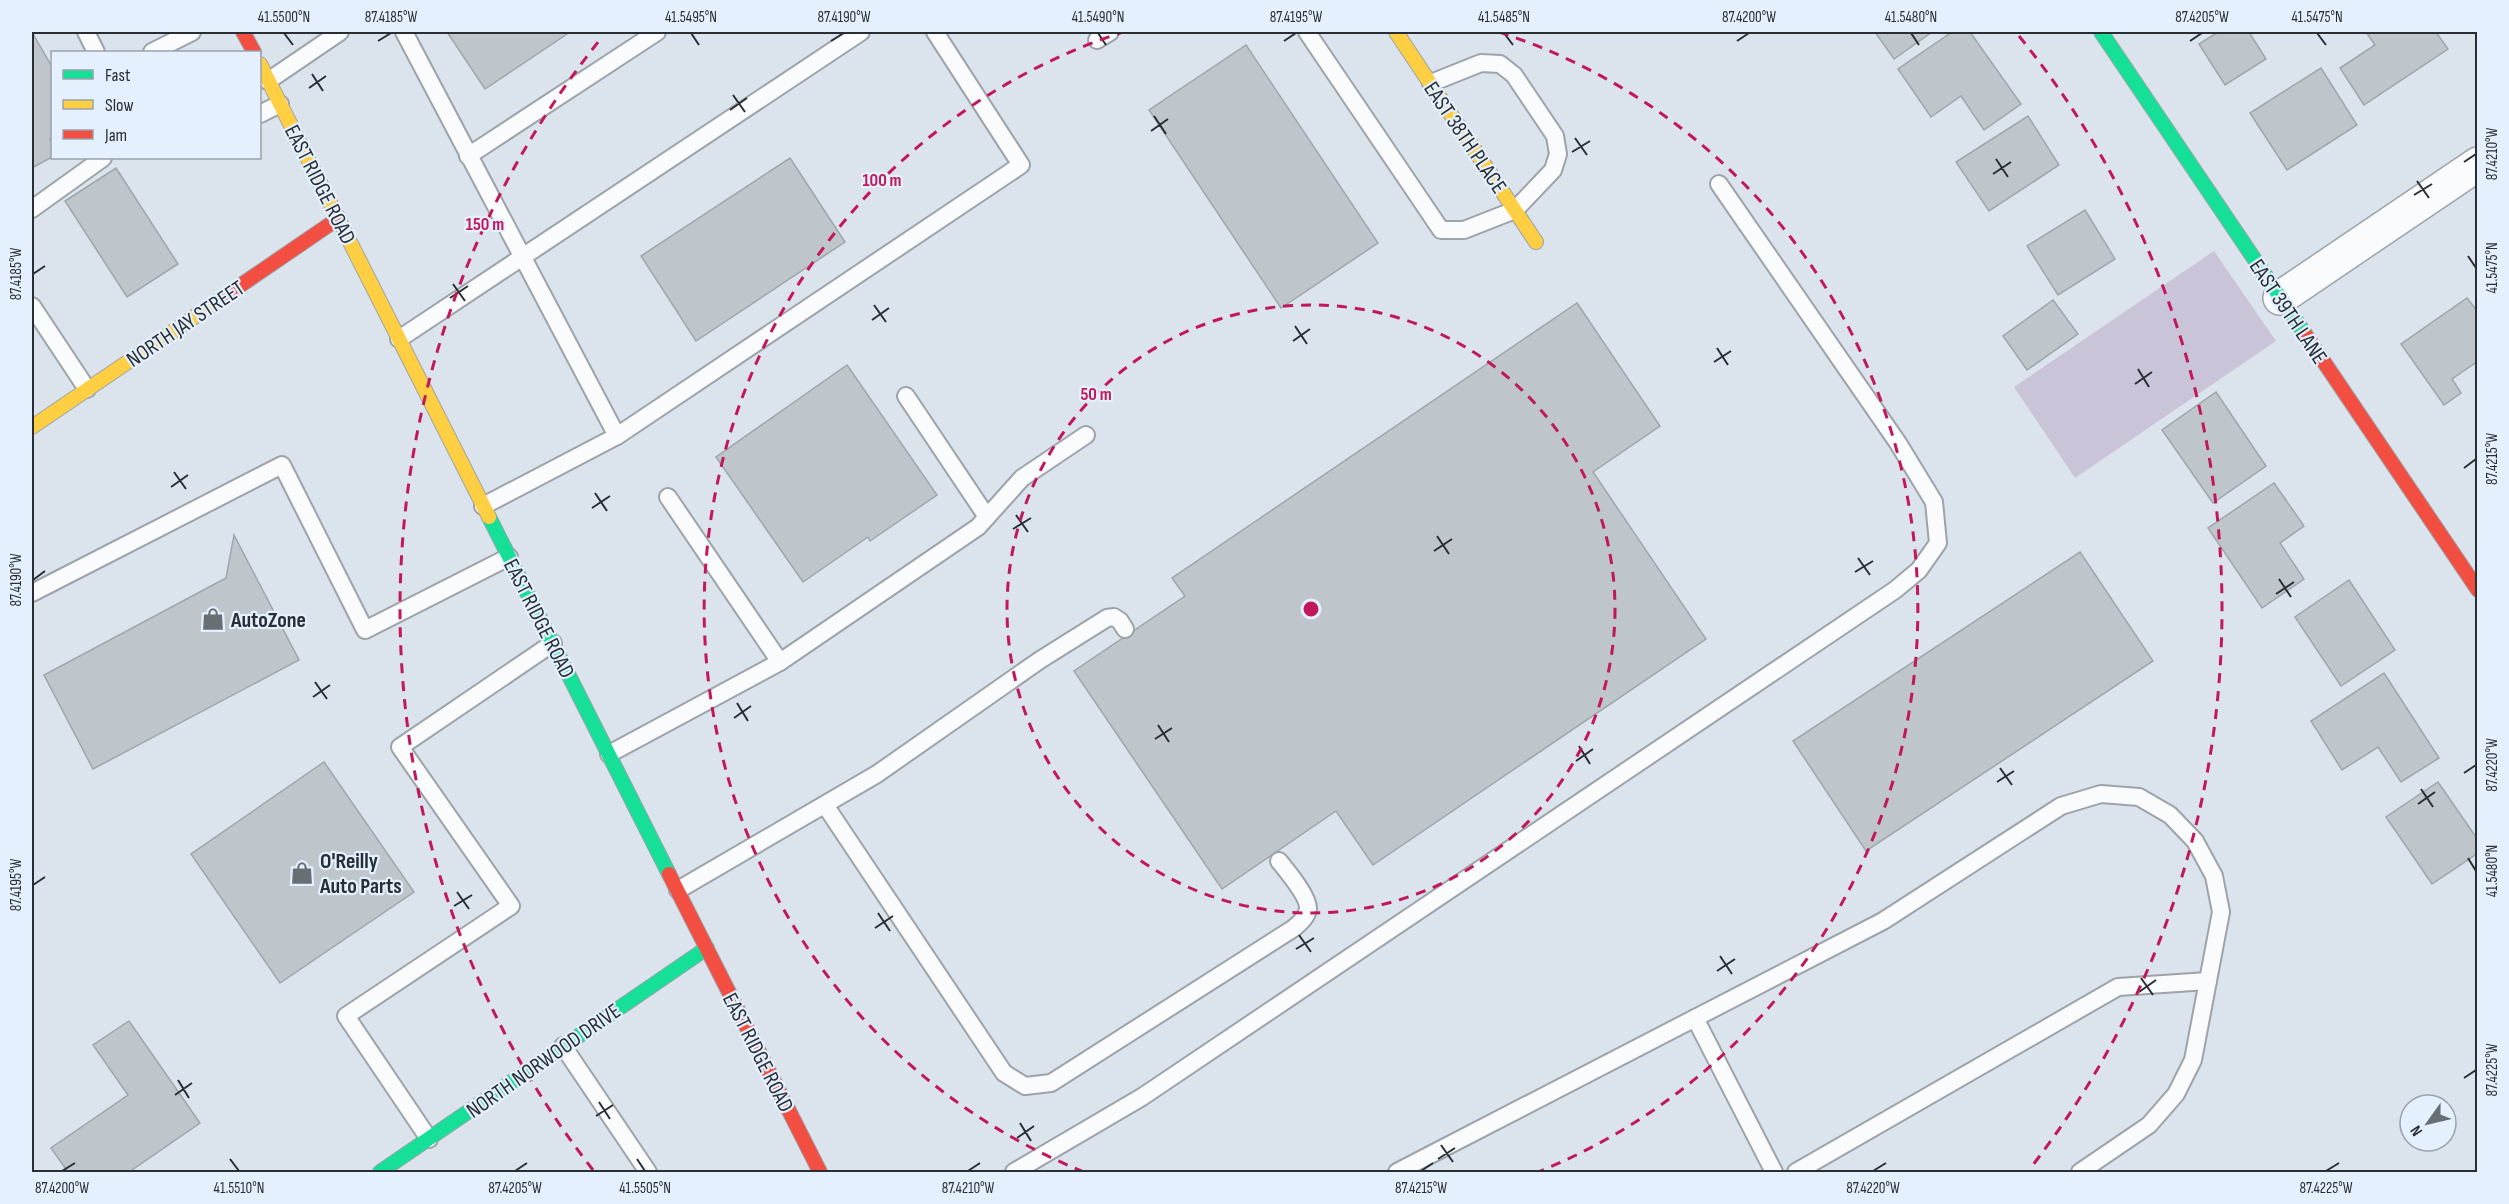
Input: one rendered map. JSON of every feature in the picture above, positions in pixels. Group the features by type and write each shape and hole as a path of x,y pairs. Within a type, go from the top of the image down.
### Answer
{"street":[{"path":"243,32 253,51"},
{"name":"EAST 38TH PLACE","path":"1396,32 1536,242"},
{"name":"EAST 39TH LANE","path":"2101,32 2478,590"},
{"name":"EAST RIDGE ROAD","path":"261,66 820,1173"},
{"path":"2280,298 2478,164"},
{"name":"NORTH JAY STREET","path":"32,427 339,218"},
{"name":"NORTH NORWOOD DRIVE","path":"380,1173 707,948"}],"lane":[{"path":"86,32 96,51"},
{"path":"154,51 192,32"},
{"path":"268,81 340,32"},
{"path":"404,32 521,258 617,436"},
{"path":"468,156 657,32"},
{"path":"399,339 861,32"},
{"path":"483,506 617,436 1021,165 935,32"},
{"path":"1307,32 1441,230 1464,230 1515,210 1553,170 1558,154 1555,136 1514,75 1500,64 1481,63 1431,83"},
{"path":"261,114 280,104"},
{"path":"32,209 102,159"},
{"path":"1014,1173 1142,1097 1885,596 1919,570 1938,543 1934,502 1898,443 1719,184"},
{"path":"32,306 87,389"},
{"path":"906,396 987,517"},
{"path":"609,754 780,662 978,527 1022,478 1086,435"},
{"path":"32,594 282,465 365,630 509,558"},
{"path":"668,497 780,662"},
{"path":"678,891 877,774 1040,660 1100,622 1114,617 1125,629"},
{"path":"429,1139 346,1016 511,906 400,747 553,643"},
{"path":"1397,1173 1883,921 2061,806 2101,794 2139,797 2170,815 2195,841 2214,876 2222,912 2193,1060 2176,1094 2149,1125 2080,1173"},
{"path":"825,805 1004,1073 1025,1086 1051,1083 1294,928 1303,920 1308,911 1307,901 1279,861"},
{"path":"1796,1173 2118,987 2208,981"},
{"path":"1695,1018 1774,1173"},
{"path":"563,1046 648,1173"}],"shaded area":[{"path":"2214,251 2276,341 2075,478 2014,387"}],"building":[{"path":"32,32 51,65 51,158 32,168"},
{"path":"447,32 570,32 485,89"},
{"path":"1875,32 1932,32 1894,59"},
{"path":"1952,32 1970,32 2021,104 1984,130 1961,96 1931,117 1898,69"},
{"path":"2218,32 2249,32 2266,59 2225,85 2199,44"},
{"path":"2366,32 2436,32 2448,49 2364,105 2340,68 2375,45"},
{"path":"1246,45 1378,243 1281,308 1149,110"},
{"path":"2321,68 2357,125 2287,170 2250,113"},
{"path":"2028,116 2059,165 1989,211 1956,162"},
{"path":"790,158 845,242 696,341 641,256"},
{"path":"116,168 178,264 127,297 65,201"},
{"path":"2085,210 2115,259 2058,295 2027,246"},
{"path":"2467,298 2478,312 2478,361 2452,379 2461,393 2444,405 2401,344"},
{"path":"2053,300 2078,334 2027,370 2003,336"},
{"path":"1577,303 1660,426 1593,472 1706,639 1373,865 1336,811 1222,889 1074,671 1185,596 1172,578"},
{"path":"847,365 937,495 870,541 868,537 803,582 716,457"},
{"path":"2216,392 2266,466 2213,503 2162,430"},
{"path":"2274,483 2304,526 2280,543 2304,579 2262,608 2208,528"},
{"name":"AutoZone","path":"234,535 299,660 93,769 44,675 226,578"},
{"path":"2080,552 2153,661 1866,851 1793,741"},
{"path":"2349,580 2395,650 2341,686 2295,617"},
{"path":"2384,673 2439,758 2401,782 2378,747 2342,770 2311,721"},
{"name":"O'Reilly Auto Parts","path":"324,762 414,892 280,983 191,854"},
{"path":"2438,782 2478,840 2478,853 2432,884 2386,817"},
{"path":"129,1021 200,1123 129,1172 68,1172 51,1148 128,1095 93,1045"}],"traffic: fast":[{"path":"2101,32 2305,334"},
{"path":"489,517 669,874"},
{"path":"380,1172 707,948"}],"traffic: slow":[{"path":"1396,32 1536,242"},
{"path":"261,66 489,517"},
{"path":"32,427 222,298"}],"traffic: jam":[{"path":"243,32 253,51"},
{"path":"222,298 339,218"},
{"path":"2305,334 2478,590"},
{"path":"669,874 820,1172"}],"place":[{"name":"AutoZone","path":"213,619"},
{"name":"O'Reilly Auto Parts","path":"302,873"}]}
